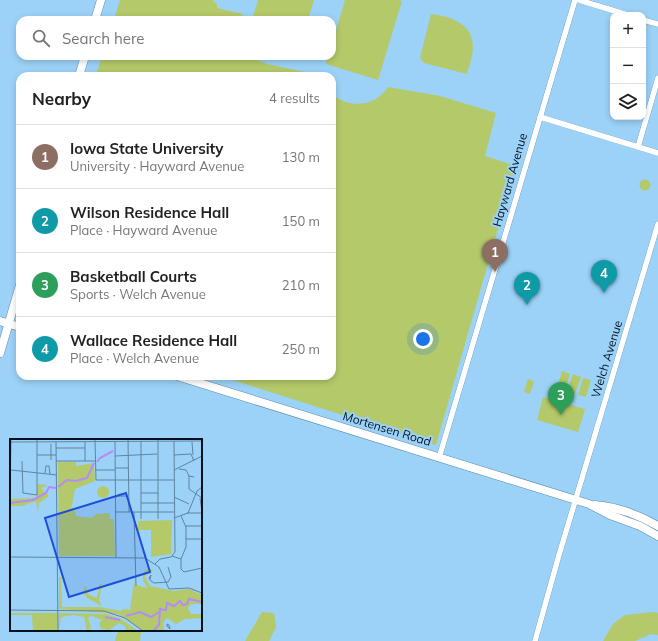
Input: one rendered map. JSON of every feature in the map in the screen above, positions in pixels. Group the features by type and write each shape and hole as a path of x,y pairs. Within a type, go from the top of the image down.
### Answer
{"street":[{"path":"97,16 101,0"},
{"name":"Hayward Avenue","path":"439,458 575,0"},
{"path":"579,0 618,12"},
{"path":"646,21 658,24"},
{"path":"81,72 84,60"},
{"path":"638,147 658,78"},
{"path":"540,117 658,154"},
{"name":"Welch Avenue","path":"535,641 557,562 658,224"},
{"path":"0,353 16,299"},
{"path":"0,321 16,326"},
{"name":"Mortensen Road","path":"190,380 589,504 629,512 658,526"},
{"name":"Mortensen Road","path":"589,504 610,515 640,526 658,536"}],"green space":[{"path":"120,0 213,0 213,2 217,3 217,8 243,14 242,16 115,16"},
{"path":"258,0 314,0 309,16 253,16"},
{"path":"345,0 402,1 378,80 326,64 327,60 336,60 336,30"},
{"path":"431,14 440,15 456,21 468,30 472,37 473,46 472,58 467,74 424,63 420,58"},
{"path":"101,60 257,60 267,64 306,72 97,72"},
{"path":"388,87 440,96 496,113 485,156 516,166 436,445 233,380 336,380 336,97 346,102 362,104 376,99 383,94"},
{"path":"643,180 647,180 649,181 649,189 643,190 640,187 640,183"},
{"path":"562,371 570,374 565,391 557,388"},
{"path":"573,374 581,377 575,394 567,391"},
{"path":"583,378 591,380 586,397 578,395"},
{"path":"528,379 534,381 530,394 524,392"},
{"path":"543,397 585,409 578,432 537,420"},
{"path":"262,612 274,613 276,627 269,641 245,641"},
{"path":"653,612 658,613 658,635 651,634 635,641 603,641 613,624 625,615"},
{"path":"119,631 141,631 140,641 115,641"}],"place":[{"name":"Iowa State University","path":"495,272"},
{"name":"Wallace Residence Hall","path":"604,293"},
{"name":"Wilson Residence Hall","path":"527,305"},
{"name":"Basketball Courts","path":"561,415"}]}
